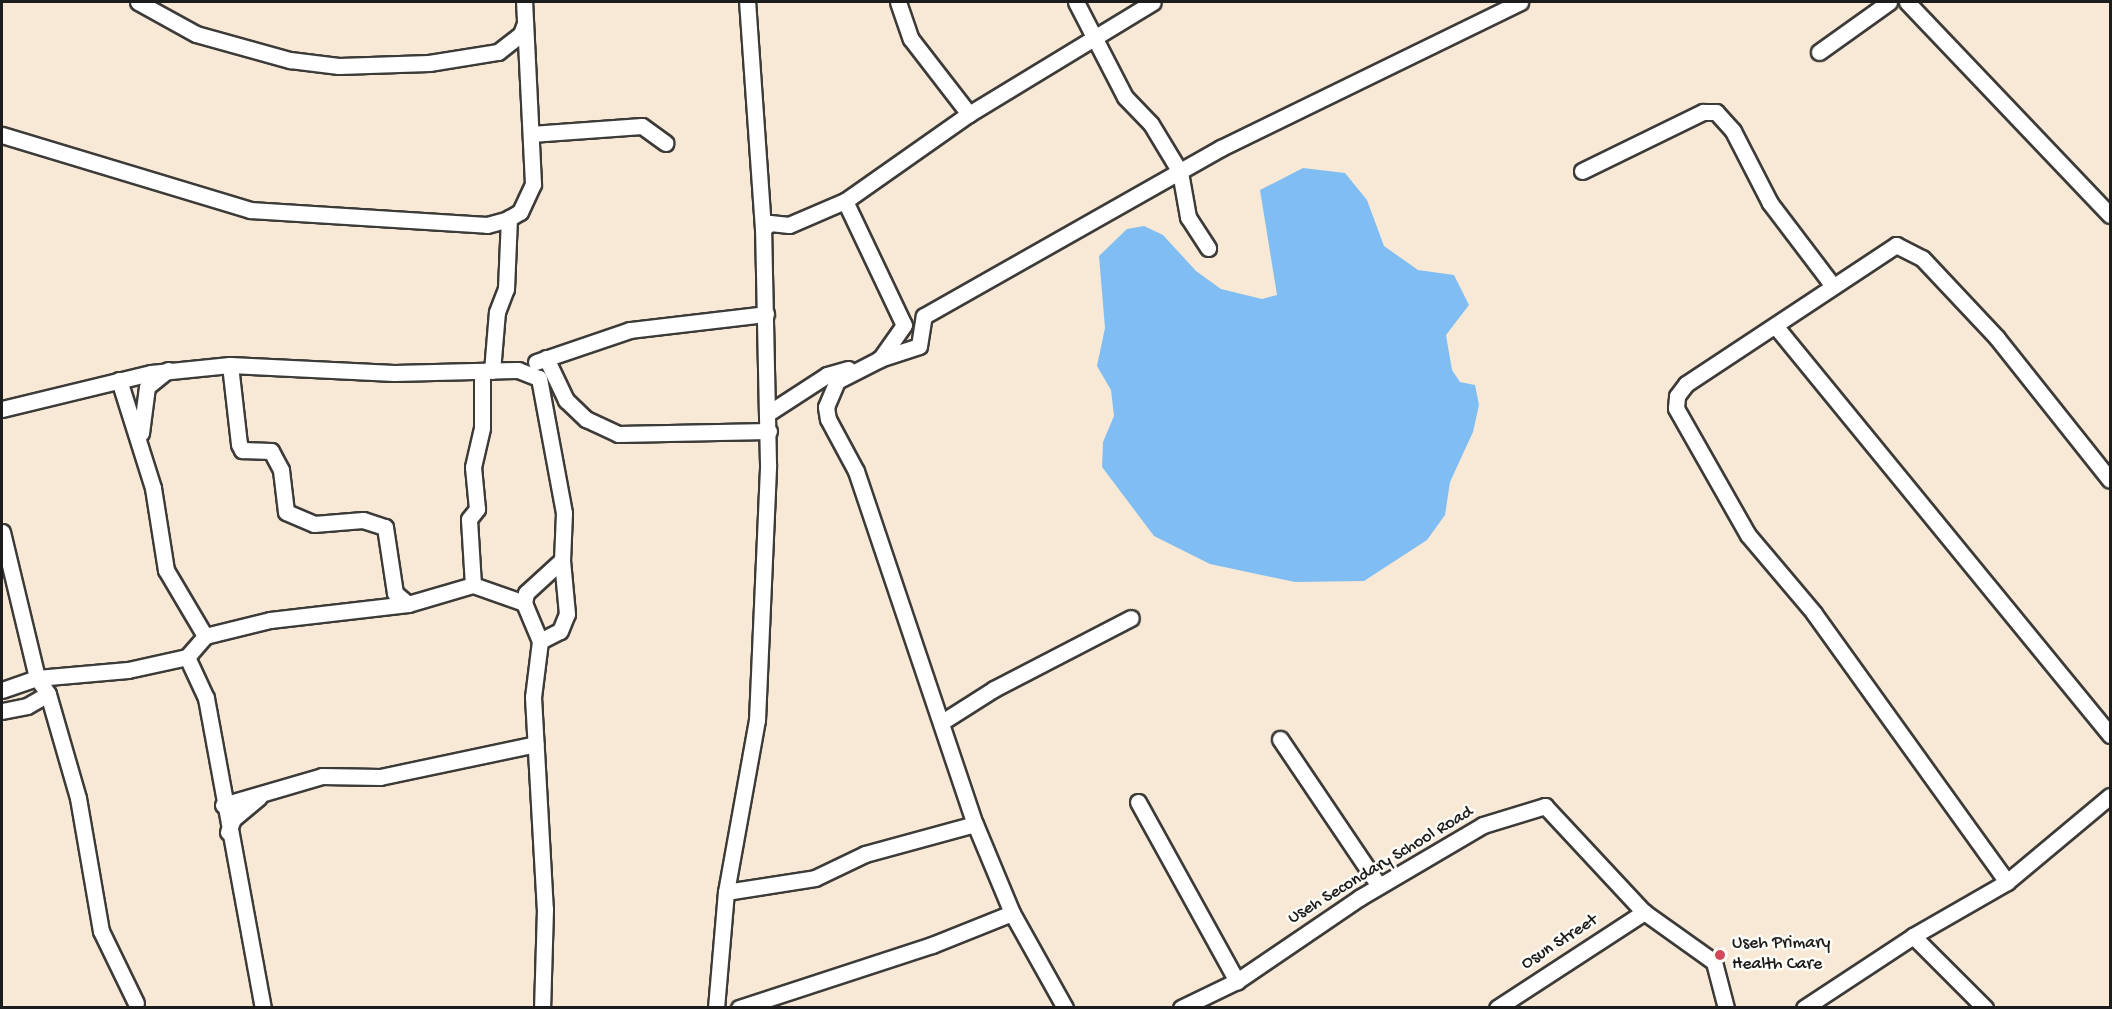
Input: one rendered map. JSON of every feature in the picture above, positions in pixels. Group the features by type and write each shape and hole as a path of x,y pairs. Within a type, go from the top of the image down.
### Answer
{"street":[{"path":"138,2 196,34 290,60 339,66 429,63 498,52 521,34 525,23"},
{"path":"2,135 250,210 487,225 520,212 533,184 524,2"},
{"path":"716,1008 726,892 757,720 770,412 763,229 747,2"},
{"path":"898,2 911,39 969,114"},
{"path":"1076,2 1125,97 1151,124 1180,172 1188,217 1208,248"},
{"path":"763,247 789,225 845,201 969,114 1094,34 1153,2"},
{"path":"770,412 827,375 919,346 924,316 1180,172 1520,2"},
{"path":"1819,52 1889,2"},
{"path":"1907,2 2110,215"},
{"path":"1582,171 1703,112 1716,112 1733,131 1770,203 1833,286"},
{"path":"531,134 642,126 665,143"},
{"path":"845,201 904,325 880,359 837,381 826,407 828,419 856,471 975,824 1012,913 1065,1008"},
{"path":"473,585 469,519 477,509 473,467 482,428 487,371 496,312 506,289 509,218"},
{"path":"763,229 770,223 789,225"},
{"path":"2007,882 1814,613 1748,535 1676,408 1686,384 1777,328 1880,251 1896,244 1908,248 1997,338 2110,480"},
{"path":"2,409 168,370 230,365 518,370 546,358 630,330 766,314"},
{"path":"1777,328 2110,735"},
{"path":"546,358 566,400 586,419 618,434 769,430"},
{"path":"230,365 239,444 242,450 271,451 281,470 286,512 314,524 363,520 385,526 395,593 408,604"},
{"path":"140,448 144,396 168,370"},
{"path":"518,370 539,378 564,513 562,560 567,614 560,631 540,641"},
{"path":"119,380 157,507 166,570 205,636"},
{"path":"2,531 37,678 48,694 78,798 101,930 136,1003"},
{"path":"542,1008 545,909 533,697 540,641 524,603 526,593 562,560"},
{"path":"2,690 37,678 128,670 187,657 205,636 280,618 408,604 473,585 524,603"},
{"path":"942,722 994,688 1131,618"},
{"path":"187,657 206,698 223,805 263,1008"},
{"path":"2,711 27,706 48,694"},
{"path":"1280,739 1380,886"},
{"path":"223,805 322,776 380,777 536,744"},
{"path":"228,832 233,819 268,791"},
{"path":"1804,1008 1913,936 2007,882 2110,796"},
{"path":"1138,802 1237,981"},
{"name":"Useh Secondary School Road","path":"1180,1008 1237,981 1380,886 1483,825 1545,806 1644,912"},
{"path":"726,892 815,878 865,854 975,824"},
{"path":"1644,912 1714,962 1726,1008"},
{"name":"Osun Street","path":"1497,1008 1644,912"},
{"path":"739,1008 932,945 1012,913"},
{"path":"1913,936 1984,1008"}],"water":[{"path":"1303,168 1345,173 1367,200 1384,246 1418,270 1454,275 1469,305 1446,335 1452,370 1460,382 1475,385 1479,405 1473,432 1450,482 1445,515 1427,540 1364,581 1295,582 1210,564 1154,536 1102,467 1103,442 1114,416 1111,390 1097,366 1105,328 1099,256 1127,229 1144,226 1163,235 1196,271 1221,289 1262,299 1277,295 1260,190"}],"place":[{"name":"Useh Primary Health Care","path":"1720,955"}]}
